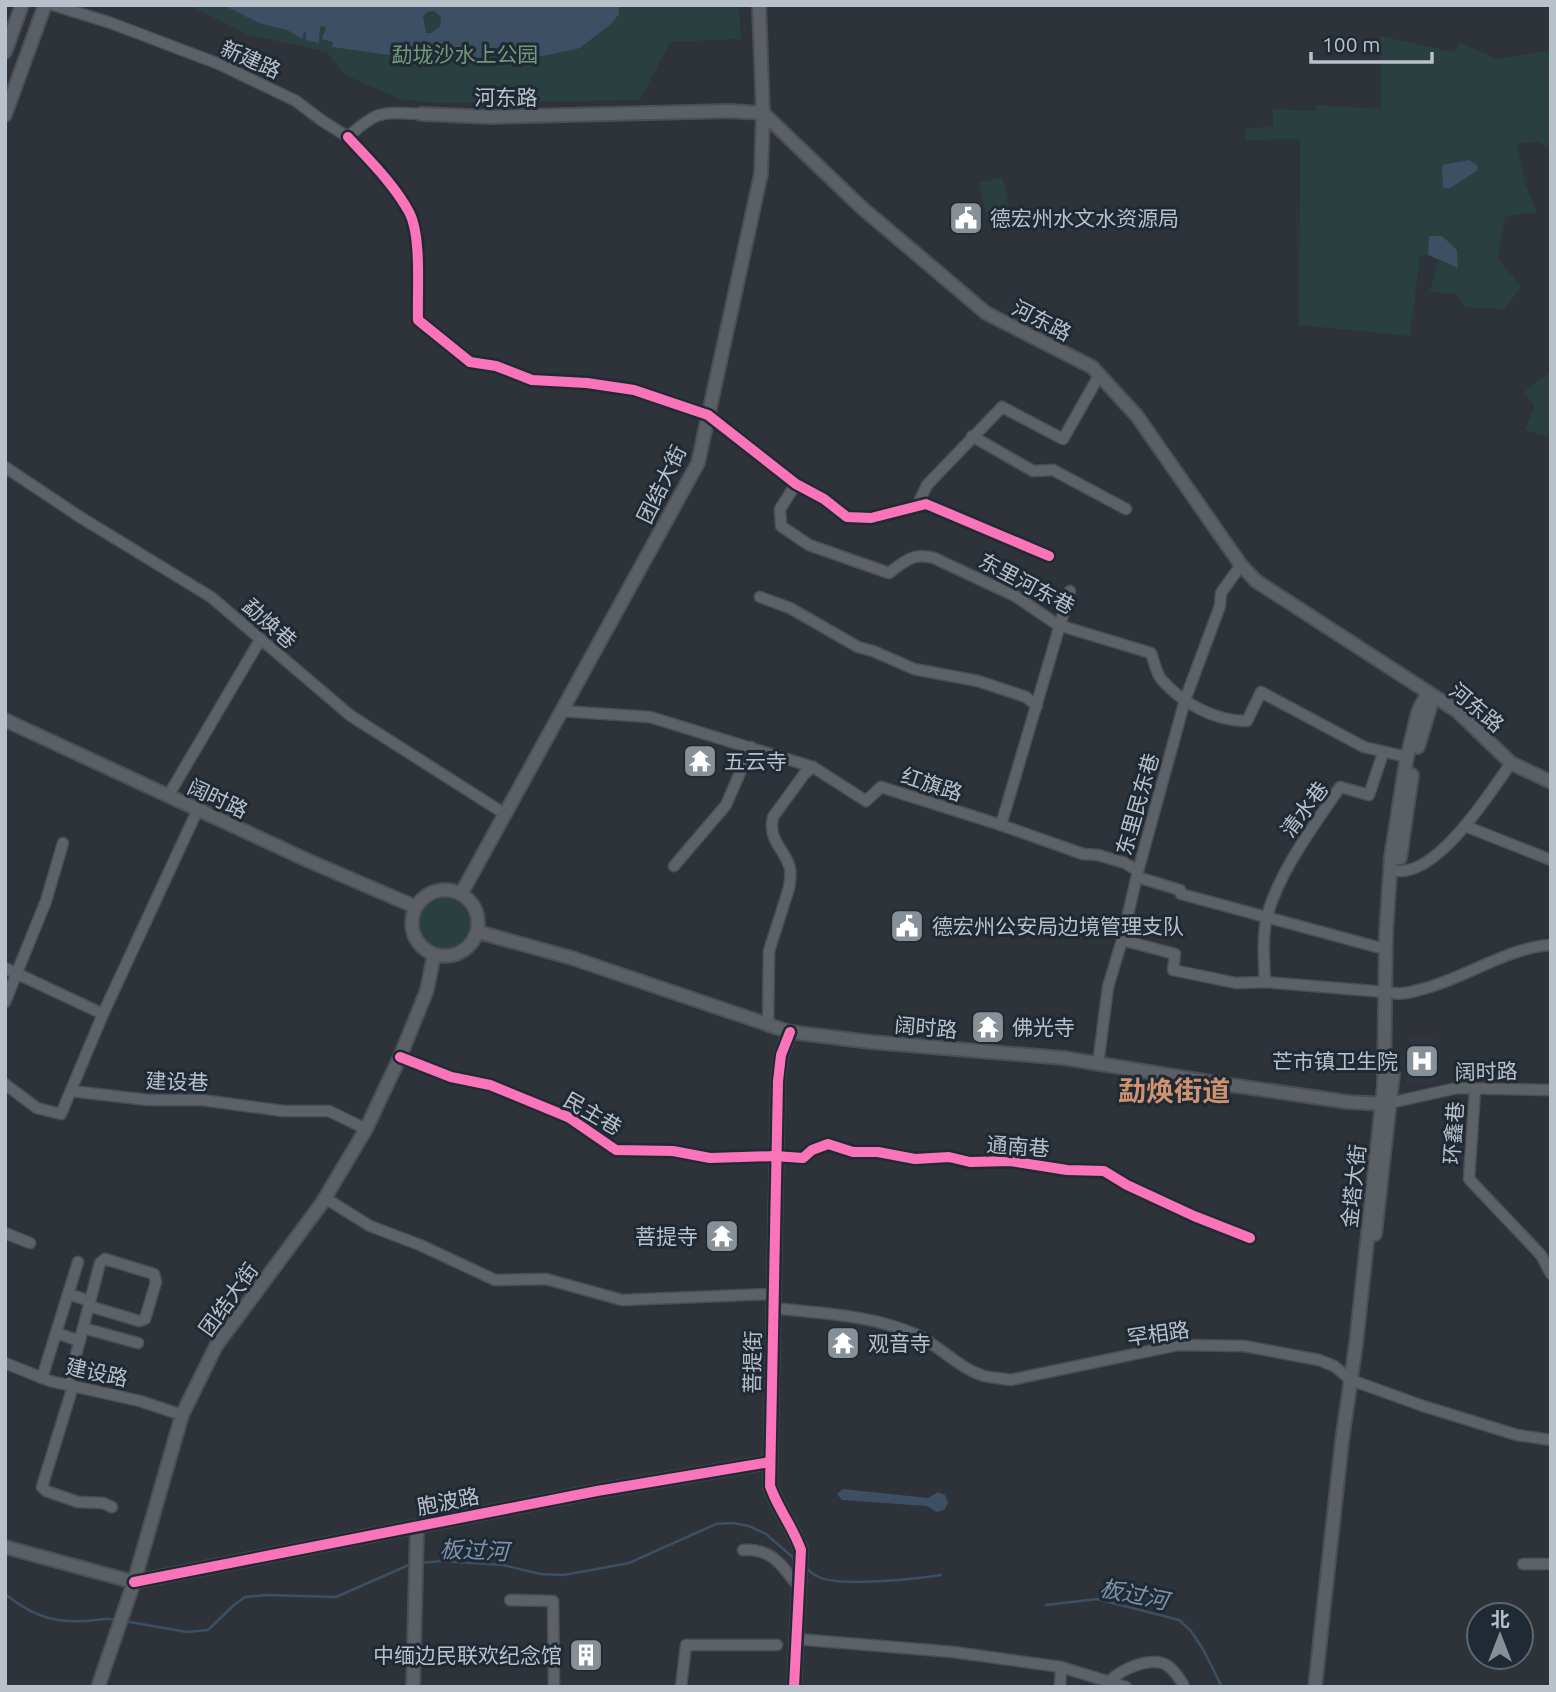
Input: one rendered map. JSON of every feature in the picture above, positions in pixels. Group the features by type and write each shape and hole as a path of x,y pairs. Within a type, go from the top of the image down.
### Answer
{"main road":[{"path":"5,52 22,5"},
{"path":"5,115 45,5"},
{"name":"团结大街","path":"461,894 698,463 761,174 763,113 759,5"},
{"name":"河东路","path":"421,114 492,117 729,111 763,113 861,207 986,313 1092,367 1100,374 1137,416 1241,565 1256,581 1457,711 1511,762 1551,782"},
{"name":"金塔大街","path":"1389,993 1385,947 1390,866 1400,790 1418,712 1432,694"},
{"name":"金塔大街","path":"1324,1687 1386,1104 1385,1068 1398,871 1412,775 1432,694"},
{"name":"阔时路","path":"5,720 416,908"},
{"path":"452,890 461,894 476,910 478,932 466,950 456,955 434,955 416,940 412,930 412,918 416,908 431,893 452,890"},
{"name":"阔时路","path":"478,932 572,958 790,1032 872,1042 1064,1058 1348,1102 1386,1104"},
{"name":"团结大街","path":"98,1687 117,1638 182,1415 216,1346 325,1198 366,1129 400,1057 427,990 434,955"},
{"name":"菩提街","path":"790,1032 781,1055 778,1081 770,1486 801,1550 794,1687"},
{"name":"金塔大街","path":"1315,1687 1355,1381"},
{"name":"胞波路","path":"5,1546 134,1582 597,1491 770,1462"},
{"path":"414,1687 417,1527"}],"street":[{"name":"新建路","path":"53,5 111,23 219,64 296,101 348,137 390,183 411,214 417,245 418,320 470,362 495,366 532,380 587,383 634,390 708,415"},
{"path":"348,137 368,118 386,112 421,114"},
{"path":"917,506 927,485 1002,407 1063,439 1100,374"},
{"path":"708,415 796,484 824,499 847,517 871,518 926,504 1049,556"},
{"path":"972,436 1033,471 1053,470 1126,509"},
{"name":"勐焕巷","path":"5,467 80,517 211,597 351,716 505,814"},
{"name":"东里河东巷","path":"796,484 780,509 781,526 809,545 889,573 912,556 934,558 1015,596 1058,625 1151,653 1160,677 1192,706 1231,721 1247,721 1261,692 1339,736 1364,747 1407,757"},
{"name":"东里民东巷","path":"1098,1064 1108,987 1185,700 1220,606 1222,593 1241,565"},
{"path":"1001,825 1070,591"},
{"path":"760,597 790,608 858,647 873,650 914,669 978,681 1026,697 1037,706"},
{"path":"168,796 260,640"},
{"name":"红旗路","path":"561,711 650,717 813,766 866,801 881,787 1083,854 1098,855 1125,863 1138,874"},
{"path":"674,866 726,805 751,747"},
{"name":"清水巷","path":"1265,982 1267,917 1292,858 1340,788 1369,794 1383,752"},
{"path":"1398,871 1409,872 1457,837 1511,762"},
{"path":"768,1026 769,951 790,877 789,865 772,832 773,817 813,766"},
{"path":"5,1084 37,1108 61,1114 103,1014 198,810"},
{"path":"1465,826 1551,860"},
{"path":"5,1002 46,901 63,843"},
{"path":"1138,874 1180,890 1181,894 1385,947"},
{"path":"1122,940 1175,954 1173,970 1236,983 1265,982 1402,995 1432,986 1532,946 1551,945"},
{"path":"5,968 103,1014"},
{"name":"民主巷","path":"400,1057 451,1077 490,1085 568,1117 616,1150 673,1151 710,1158 775,1156"},
{"name":"阔时路","path":"1386,1104 1457,1088 1551,1090"},
{"name":"环鑫巷","path":"1475,1089 1469,1179 1541,1255 1551,1274"},
{"name":"建设巷","path":"71,1091 148,1100 202,1100 283,1111 329,1111 366,1129"},
{"name":"通南巷","path":"775,1156 803,1158 812,1150 828,1144 853,1152 878,1152 915,1159 949,1157 970,1163 1010,1161 1067,1170 1104,1171 1127,1185 1194,1216 1250,1238"},
{"path":"325,1198 370,1226 420,1245 495,1280 546,1279 622,1300 773,1294"},
{"path":"5,1233 30,1243"},
{"path":"68,1294 89,1304 139,1321 145,1319 156,1282 153,1274 105,1259 100,1263 89,1304 83,1328 71,1386 43,1487 46,1491 78,1502 103,1503 112,1507"},
{"path":"42,1378 78,1262"},
{"name":"罕相路","path":"772,1308 832,1314 888,1324 916,1335 973,1371 984,1376 1010,1380 1178,1345 1244,1346 1319,1360 1334,1366 1355,1381 1423,1406 1517,1435 1551,1440"},
{"path":"83,1328 138,1343"},
{"path":"56,1333 80,1341"},
{"name":"建设路","path":"5,1363 42,1378 140,1401 182,1415"},
{"path":"743,1550 757,1549 774,1558 799,1583"},
{"path":"1523,1564 1551,1564"},
{"path":"510,1600 554,1601 554,1687"},
{"path":"796,1639 953,1652 1061,1667 1126,1687"},
{"path":"681,1687 686,1645 777,1645"},
{"path":"1110,1684 1127,1667 1153,1663 1168,1666 1183,1684"},
{"path":"1060,1687 1061,1667"}],"shaded area":[{"path":"223,5 619,5 619,14 612,23 580,48 503,60 502,48 488,48 488,62 438,59 436,51 422,51 419,56 397,56 332,47 333,42 322,39 326,27 320,26 319,43 306,40 306,32 302,39 287,30 259,23","holes":["434,11 441,17 440,26 431,33 426,33 423,16"]},
{"path":"1469,160 1477,165 1478,170 1450,188 1443,188 1442,165"},
{"path":"1429,236 1442,236 1457,250 1458,268 1428,255"},
{"name":"芒市镇卫生院","path":"1409,1035 1437,1037 1434,1086 1406,1084"},
{"path":"843,1489 928,1498 938,1492 945,1495 948,1503 944,1510 937,1512 927,1506 842,1500 837,1494"}],"green space":[{"name":"勐垅沙水上公园","path":"189,5 739,5 741,39 670,42 640,100 434,103 400,99 345,75 327,52 249,35"},
{"path":"1380,36 1454,52 1460,43 1498,59 1551,50 1551,150 1538,142 1517,143 1525,183 1537,212 1505,217 1498,258 1521,287 1504,309 1464,307 1457,295 1430,291 1438,260 1458,268 1457,249 1429,236 1428,255 1420,256 1410,336 1299,325 1300,139 1246,140 1246,128 1273,127 1273,109 1315,111 1317,105 1381,109"},
{"path":"1002,177 1011,214 988,221 979,183"},
{"path":"1551,370 1551,437 1525,430 1535,405 1523,393"},
{"path":"435,899 455,899 469,913 469,933 455,947 435,947 421,933 421,913"}],"waterway":[{"name":"板过河","path":"421,1563 441,1561 503,1565 540,1574 564,1575 629,1563 716,1524 732,1523 749,1526 766,1534 797,1561"},
{"name":"板过河","path":"124,1621 187,1632 208,1630 245,1597 336,1597 411,1564"},
{"name":"板过河","path":"805,1567 819,1577 843,1581 897,1580 941,1575"},
{"name":"板过河","path":"5,1594 32,1612 51,1619 117,1620"},
{"name":"板过河","path":"1046,1605 1097,1599 1179,1620 1191,1631 1204,1651 1222,1687"}],"cycle path":[{"path":"348,137 396,192 413,222 418,264 418,320 470,362 496,366 532,380 587,383 634,390 708,415 796,484 824,499 847,517 871,518 926,504 1049,556"},
{"path":"790,1032 781,1055 778,1081 770,1486 801,1550 794,1687"},
{"path":"400,1057 451,1077 490,1085 568,1117 616,1150 673,1151 710,1158 803,1158 812,1150 828,1144 853,1152 878,1152 915,1159 949,1157 970,1162 1010,1161 1067,1170 1104,1171 1127,1185 1194,1216 1250,1238"},
{"path":"134,1582 597,1491 770,1462"}],"place":[{"name":"德宏州水文水资源局","path":"966,218"},
{"name":"五云寺","path":"700,761"},
{"name":"德宏州公安局边境管理支队","path":"907,926"},
{"name":"佛光寺","path":"988,1027"},
{"name":"芒市镇卫生院","path":"1422,1061"},
{"name":"菩提寺","path":"722,1236"},
{"name":"观音寺","path":"843,1343"},
{"name":"中缅边民联欢纪念馆","path":"586,1655"}],"district":[{"name":"勐焕街道","path":"1174,1090"}]}
